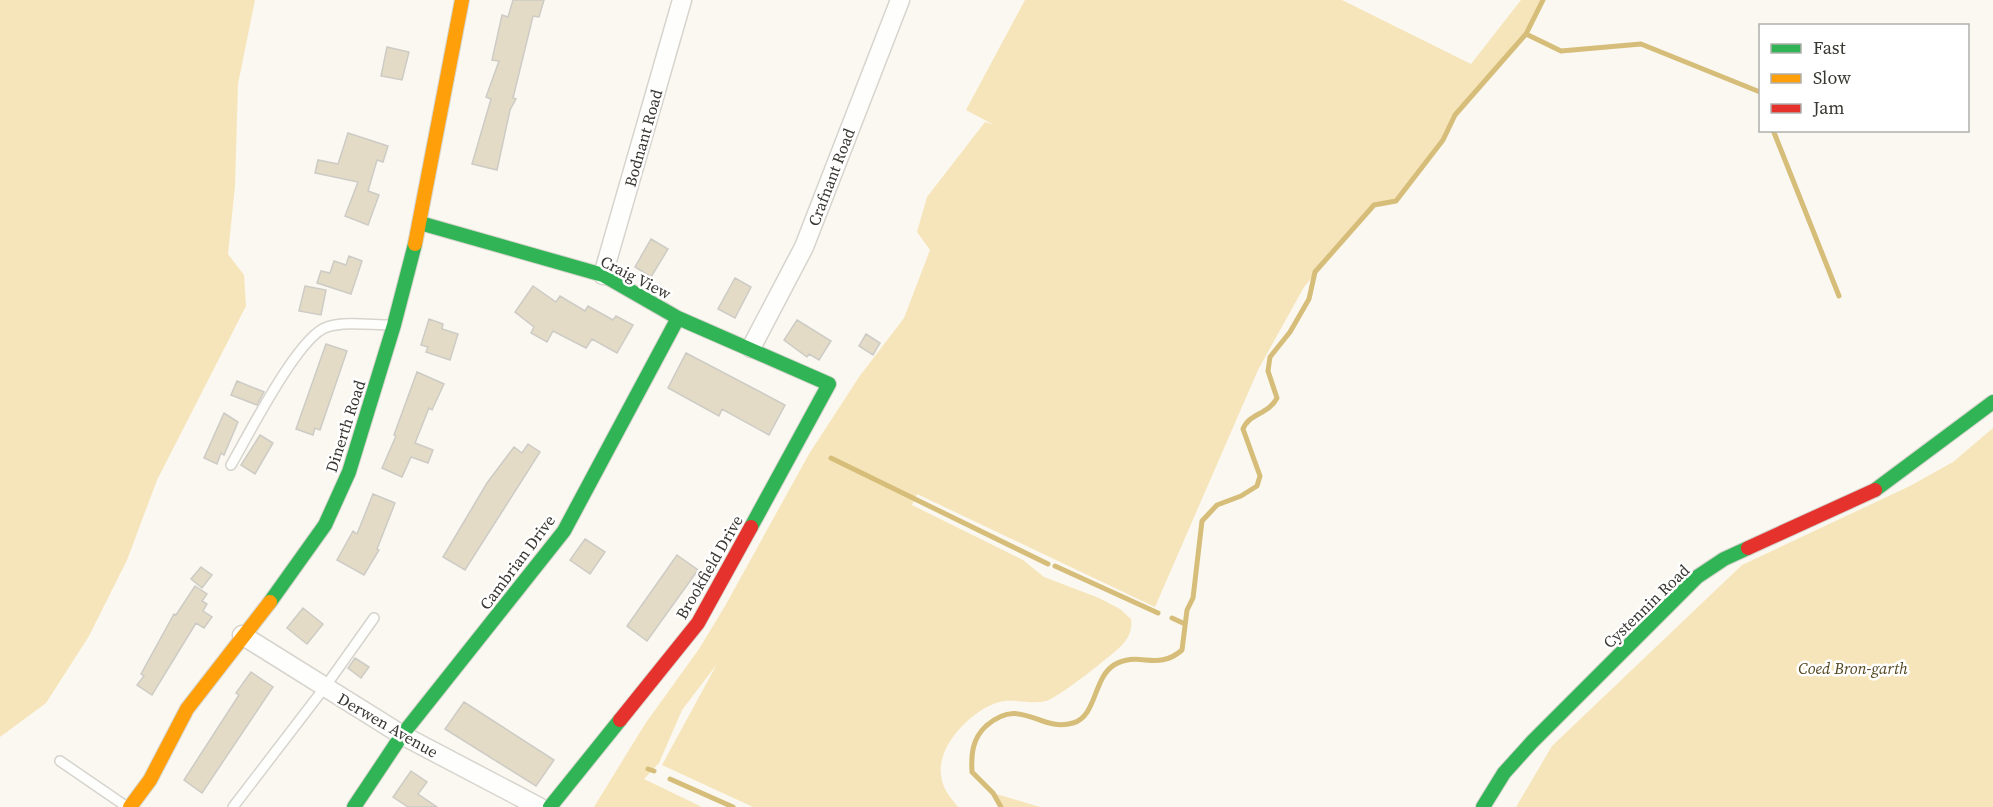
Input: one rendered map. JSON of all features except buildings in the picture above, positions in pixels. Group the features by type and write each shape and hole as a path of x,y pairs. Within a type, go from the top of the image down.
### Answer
{"street":[{"name":"Dinerth Road","path":"129,807 150,780 188,709 325,525 350,472 394,325 420,223 462,0"},
{"name":"Bodnant Road","path":"603,275 682,0"},
{"name":"Crafnant Road","path":"751,348 804,246 900,0"},
{"name":"Craig View","path":"420,223 603,275 678,318 829,384"},
{"name":"Cambrian Drive","path":"354,807 402,735 564,531 678,318"},
{"name":"Brookfield Drive","path":"550,807 698,623 829,384"},
{"name":"Cystennin Road","path":"1483,807 1504,773 1532,742 1697,577 1724,559 1870,494 1993,402"},
{"name":"Derwen Avenue","path":"242,635 402,735 539,807"}],"lane":[{"path":"231,465 294,358 313,336 326,327 340,325 394,325"},
{"path":"233,807 325,687 374,618"},
{"path":"60,761 129,807"}],"green space":[{"path":"0,0 255,0 238,84 235,186 228,254 244,275 246,306 157,480 127,560 89,636 46,703 0,737"},
{"path":"1025,0 1342,0 1471,64 1521,0 1543,0 1526,34 1455,115 1443,140 1396,201 1374,205 1304,287 1258,370 1155,607 917,494 912,505 1023,560 1044,577 1099,598 1120,609 1131,619 1130,632 1123,644 1098,666 1062,692 1046,701 1002,701 986,707 966,722 950,742 941,764 941,775 945,788 958,807 753,807 662,765 717,664 682,710 659,763 644,779 702,807 594,807 645,724 699,649 809,454 859,377 904,318 930,250 917,232 927,197 985,122 994,125 966,110"},
{"name":"Coed Bron-garth","path":"1993,428 1993,807 1516,807 1552,746 1742,565 1910,486 1953,462"},
{"path":"993,793 1040,807 1001,807"}],"waterway":[{"path":"1001,807 993,793 972,772 973,748 978,736 986,726 999,717 1010,714 1020,714 1061,725 1073,723 1087,713 1102,679 1114,665 1132,659 1164,660 1182,650 1187,610 1193,598 1202,521 1217,505 1241,496 1257,486 1260,476 1243,429 1250,420 1269,408 1277,398 1268,371 1270,357 1290,332 1309,299 1315,272 1374,205 1396,201 1443,140 1455,115 1526,34 1543,0"},
{"path":"1526,34 1561,51 1641,44 1759,92"},
{"path":"1774,132 1839,296"},
{"path":"831,458 1048,564"},
{"path":"1055,566 1158,613"},
{"path":"1172,618 1185,624"},
{"path":"648,769 654,771"},
{"path":"670,779 733,807"}],"traffic: fast":[{"path":"420,223 603,275 678,318 829,384 751,527"},
{"path":"270,602 325,525 349,472 394,325 415,244"},
{"path":"354,807 402,735 564,531 678,318"},
{"path":"1875,490 1993,402"},
{"path":"1483,807 1504,773 1532,742 1697,577 1724,559 1748,548"},
{"path":"550,807 620,720"}],"traffic: slow":[{"path":"415,244 462,0"},
{"path":"130,807 150,780 187,709 270,602"}],"traffic: jam":[{"path":"1748,548 1875,490"},
{"path":"620,720 698,623 751,527"}]}
